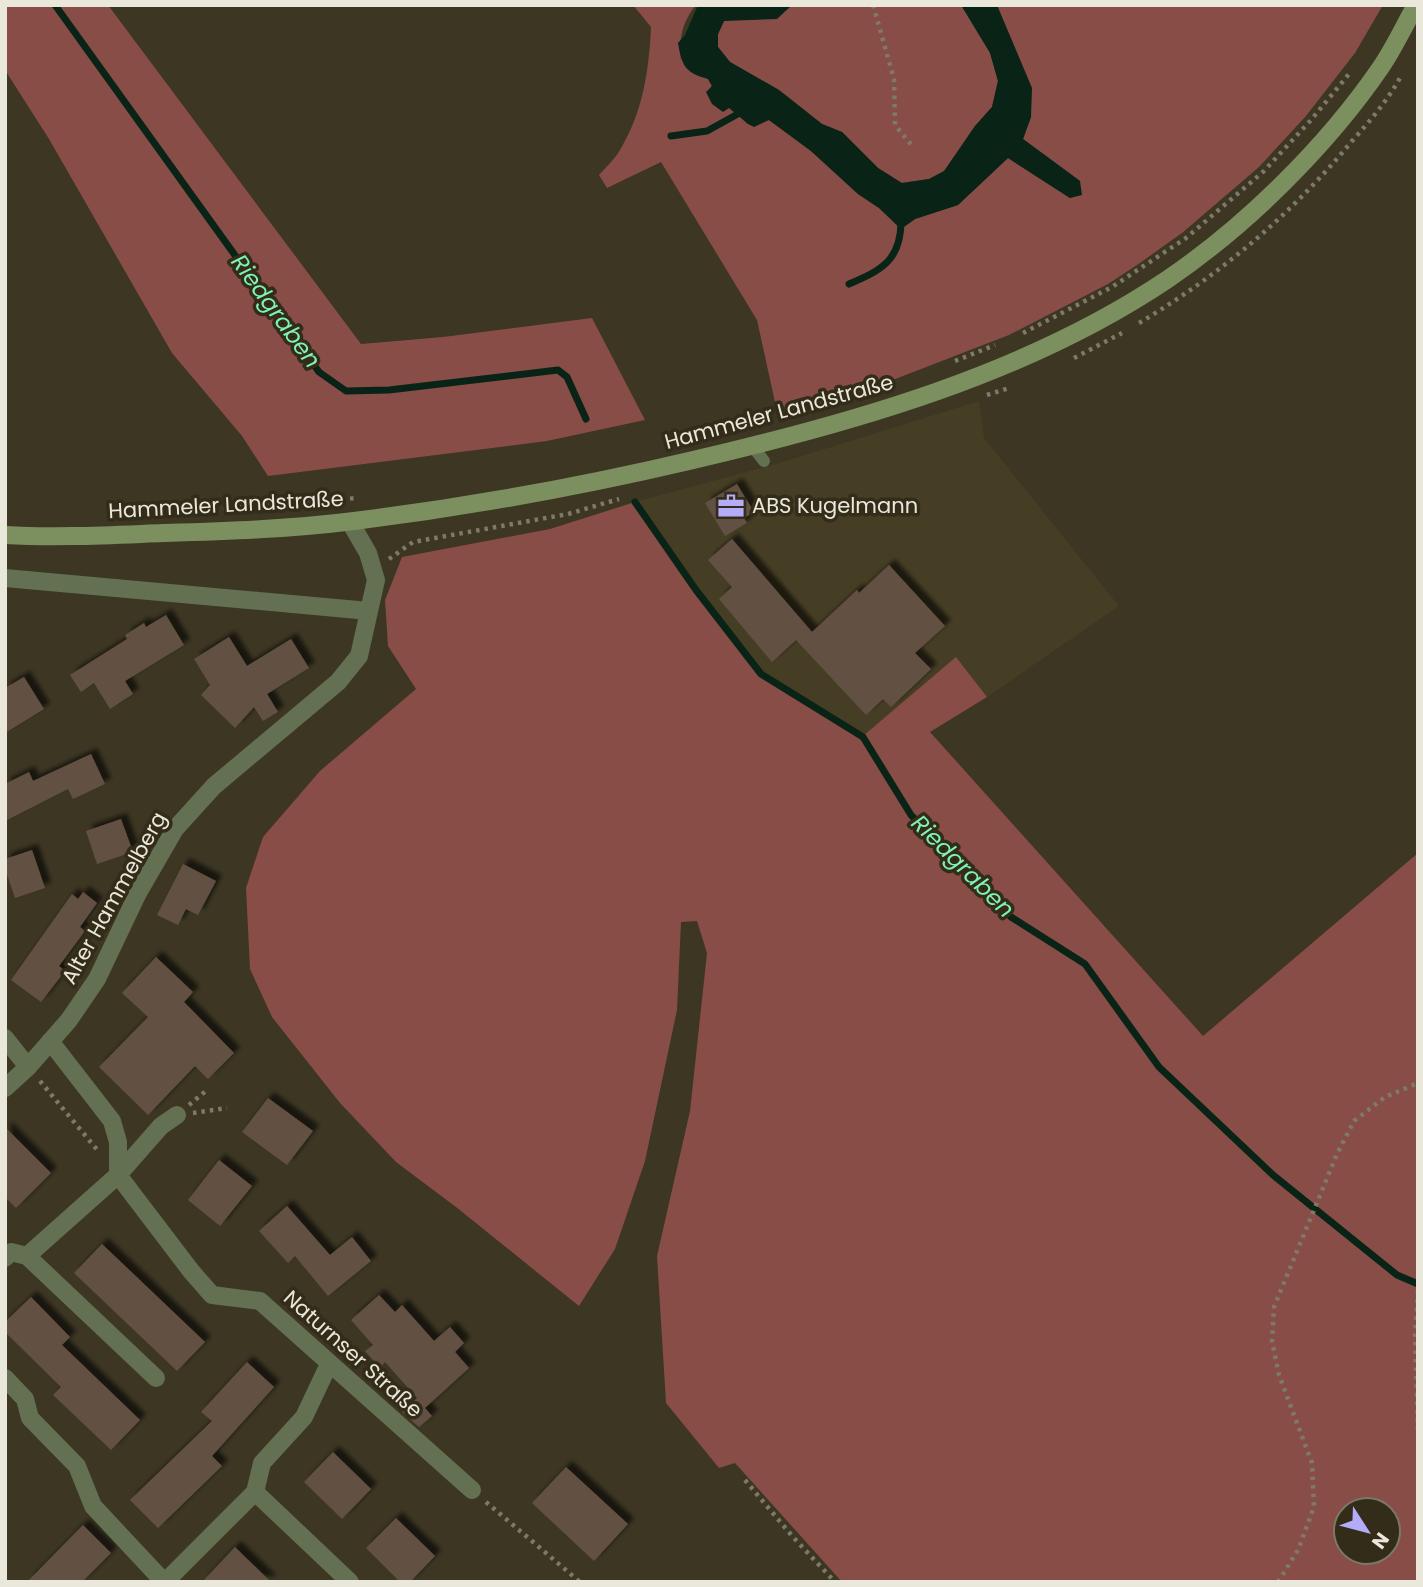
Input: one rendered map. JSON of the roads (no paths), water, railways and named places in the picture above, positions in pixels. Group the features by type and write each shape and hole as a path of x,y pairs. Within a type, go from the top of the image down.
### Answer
{"main road":[{"name":"Hammeler Landstraße","path":"5,535 41,537 225,531 350,522 514,498 752,447 945,390 1072,335 1168,279 1250,215 1317,148 1381,67 1416,5"}],"street":[{"name":"Alter Hammelberg","path":"5,1088 28,1067 69,1020 97,979 138,893 175,829 214,786 338,682 359,656 376,580 369,553 350,522"},
{"path":"5,578 369,611"},
{"path":"5,1038 28,1067"},
{"path":"50,1041 112,1121 118,1142 118,1175"},
{"path":"27,1256 118,1175 160,1126 177,1115"},
{"name":"Naturnser Straße","path":"118,1175 212,1295 260,1301 472,1490"},
{"path":"5,1258 11,1252 27,1256 156,1378"},
{"path":"5,1378 25,1399 30,1418 77,1466 93,1506 165,1582 255,1492 262,1464 304,1417 329,1364"},
{"path":"255,1492 350,1582"}],"lane":[{"path":"752,447 764,461"}],"waterway":[{"name":"Riedgraben","path":"55,5 319,372 346,391 389,390 558,370 567,377 586,419"},
{"path":"671,136 707,131 745,110"},
{"path":"849,284 871,274 887,262 898,245 901,221"},
{"name":"Riedgraben","path":"635,502 696,590 761,674 863,737 911,815 1011,917 1085,964 1159,1067 1273,1175 1397,1275 1418,1284"}],"place":[{"name":"ABS Kugelmann","path":"731,506"}]}
